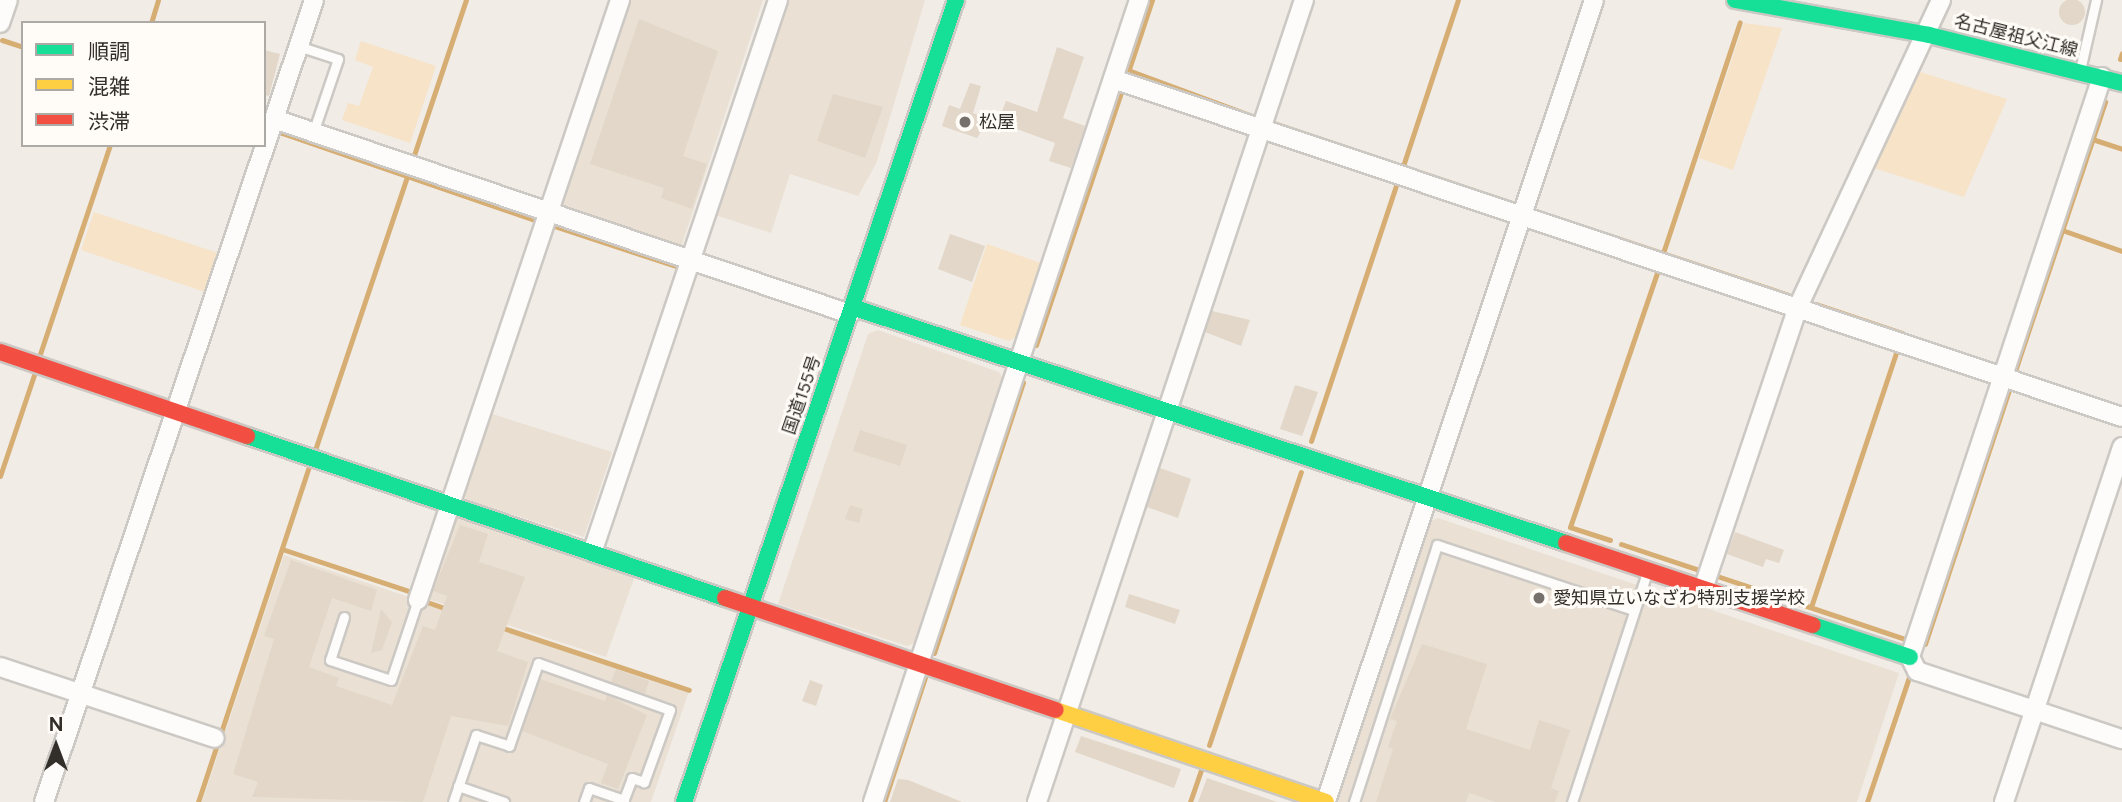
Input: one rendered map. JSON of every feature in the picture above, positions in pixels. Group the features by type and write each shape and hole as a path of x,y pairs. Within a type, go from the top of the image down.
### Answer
{"main road":[{"name":"国道155号","path":"684,802 956,0"},
{"name":"名古屋祖父江線","path":"1735,0 1929,35 2122,83"},
{"path":"851,310 1019,362 1910,657"},
{"path":"0,352 752,603 1326,800"}],"street":[{"path":"0,23 8,0"},
{"path":"314,0 270,121 851,310"},
{"path":"418,600 620,0"},
{"path":"593,550 778,0"},
{"path":"873,802 1139,0"},
{"path":"1037,802 1304,0"},
{"path":"1326,800 1594,0"},
{"path":"1703,589 1797,309 1929,35 1941,0"},
{"path":"2102,77 1910,657 1917,671 2122,739"},
{"path":"1113,79 2122,418"},
{"path":"44,802 262,147"},
{"path":"2004,802 2122,447"},
{"path":"0,667 215,738"}],"lane":[{"path":"2079,71 2096,0"},
{"path":"298,46 338,60 313,133"},
{"path":"1354,802 1437,545 1634,610"},
{"path":"1572,802 1647,570"},
{"path":"344,617 330,660 391,680 418,600"},
{"path":"453,802 477,735 509,746 538,663 670,710 644,782 632,778 624,801 589,788 584,802"},
{"path":"458,786 504,802"}],"shaded area":[{"path":"627,0 763,0 680,250 565,210 561,201"},
{"path":"787,0 925,0 876,164 858,196 790,174 771,233 715,215"},
{"path":"1744,23 1782,28 1733,170 1699,158"},
{"path":"361,41 436,66 410,143 342,120 348,103 359,106 373,67 355,60"},
{"path":"1920,72 2007,99 1964,197 1874,168"},
{"path":"94,212 221,254 208,293 81,250"},
{"path":"987,244 1044,264 1020,335 1009,341 960,325"},
{"path":"878,330 999,372 1004,381 919,641 907,646 778,604 868,334"},
{"path":"486,412 612,452 584,537 467,500 461,489"},
{"path":"454,517 636,573 606,657 428,599"},
{"name":"愛知県立いなざわ特別支援学校","path":"1438,518 1899,673 1857,802 1335,802 1428,522"},
{"path":"284,555 689,691 651,802 202,802"}],"building":[{"path":"2072,-1 2081,3 2085,12 2081,21 2072,25 2063,21 2059,12 2063,3"},
{"path":"639,19 718,51 683,156 707,164 692,209 661,198 664,188 590,164"},
{"path":"1057,47 1084,57 1063,118 1085,126 1071,168 1049,161 1055,143 998,122 1006,101 1037,112"},
{"path":"266,50 280,54 269,96 266,95"},
{"name":"松屋","path":"970,83 981,86 973,113 989,119 977,138 942,126 949,105 960,109"},
{"path":"833,94 883,107 865,158 817,141"},
{"path":"950,234 985,246 972,282 938,269"},
{"path":"1212,311 1250,320 1241,346 1205,332"},
{"path":"1295,385 1318,392 1302,436 1280,429"},
{"path":"860,430 907,445 900,466 853,451"},
{"path":"1160,468 1191,479 1178,518 1147,507"},
{"path":"850,505 863,509 859,523 845,519"},
{"path":"460,525 488,534 479,562 525,577 497,651 528,662 508,726 451,716 423,802 252,797 258,782 233,774 274,639 264,636 291,560 377,590 371,611 332,598 309,667 339,678 336,686 392,705 423,626 435,630 447,596 433,591"},
{"path":"1735,532 1784,550 1779,563 1766,559 1763,567 1727,554"},
{"path":"1129,594 1180,610 1175,624 1125,607"},
{"path":"381,609 392,622 382,650 371,653"},
{"path":"1422,644 1487,664 1466,729 1530,750 1539,720 1570,730 1551,788 1559,791 1555,802 1496,802 1469,793 1466,802 1376,802 1393,749 1388,747 1397,721 1390,719"},
{"path":"616,669 649,681 645,694 611,682"},
{"path":"540,679 605,701 607,695 647,715 618,789 601,783 608,764 522,731"},
{"path":"810,680 823,685 816,706 802,701"},
{"path":"1081,736 1181,769 1174,788 1075,752"},
{"path":"1207,778 1277,802 1198,802"},
{"path":"898,779 908,780 962,802 890,802"}],"waterway":[{"path":"152,21 158,0"},
{"path":"413,158 466,0"},
{"path":"1128,72 1152,0"},
{"path":"1403,166 1458,0"},
{"path":"1663,253 1740,22"},
{"path":"2,40 21,46"},
{"path":"2120,59 2122,53"},
{"path":"1128,70 1255,117"},
{"path":"1036,345 1120,95"},
{"path":"2015,371 2105,102"},
{"path":"1274,123 1518,205"},
{"path":"276,131 535,220"},
{"path":"2092,139 2122,149"},
{"path":"39,357 109,147"},
{"path":"315,450 408,174"},
{"path":"1311,441 1397,182"},
{"path":"1533,210 1788,295"},
{"path":"554,226 679,267 677,272"},
{"path":"2062,230 2122,251"},
{"path":"1610,540 1570,527 1658,270"},
{"path":"1816,304 1902,333"},
{"path":"1811,607 1897,350"},
{"path":"0,476 35,372"},
{"path":"934,653 1023,382"},
{"path":"1925,644 2009,390"},
{"path":"198,802 310,464"},
{"path":"1209,745 1301,472"},
{"path":"1621,544 1699,570"},
{"path":"282,549 412,592"},
{"path":"1717,576 1908,640"},
{"path":"427,602 447,609"},
{"path":"500,627 689,690"},
{"path":"884,802 926,674"},
{"path":"1867,802 1909,677"},
{"path":"1190,802 1202,767"}],"traffic: fast":[{"path":"684,802 956,0"},
{"path":"1735,0 1929,35 2122,83"},
{"path":"852,307 1566,543"},
{"path":"247,436 725,598"},
{"path":"1813,625 1910,657"}],"traffic: slow":[{"path":"1056,710 1326,802"}],"traffic: jam":[{"path":"0,352 247,436"},
{"path":"1566,543 1813,625"},
{"path":"725,598 1056,710"}],"place":[{"name":"松屋","path":"965,122"},
{"name":"愛知県立いなざわ特別支援学校","path":"1539,598"}]}
